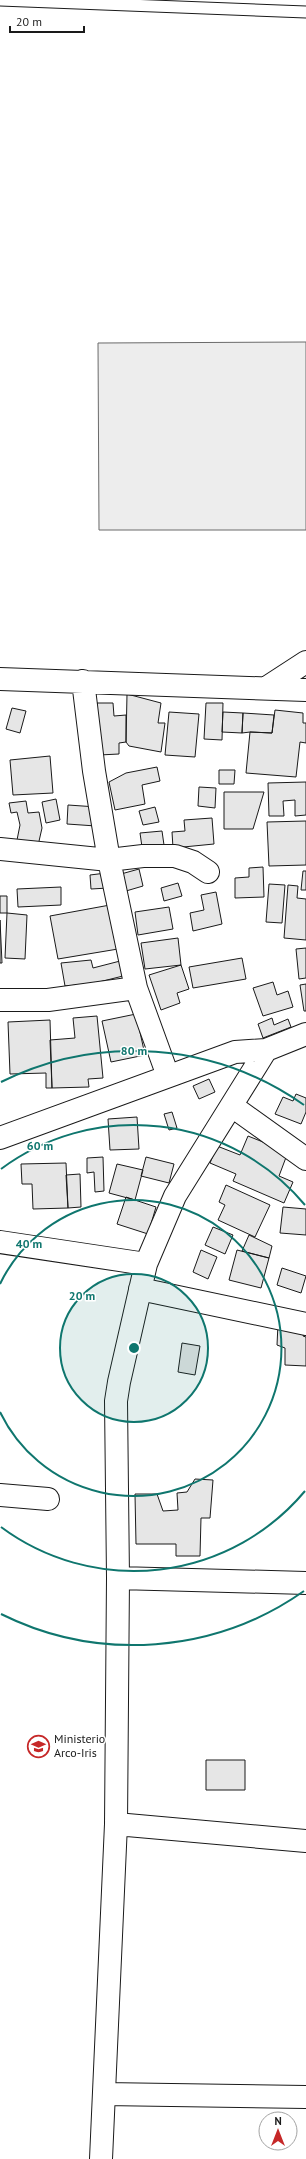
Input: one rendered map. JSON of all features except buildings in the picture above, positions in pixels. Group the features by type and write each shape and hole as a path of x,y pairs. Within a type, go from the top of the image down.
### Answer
{"street":[{"path":"266,688 306,662"},
{"path":"0,679 306,690"},
{"path":"83,681 94,771 109,860 136,988 168,1076"},
{"path":"0,849 109,860 143,856 175,856 193,862 208,872"},
{"path":"0,1000 48,1000 136,988"},
{"path":"0,1138 235,1052 266,1050 306,1034"},
{"path":"101,2159 116,1824 118,1578 116,1401 118,1382 146,1264 182,1184 266,1050"},
{"path":"232,1106 285,1142 306,1159"},
{"path":"0,1242 146,1264"},
{"path":"140,1289 306,1324"},
{"path":"0,1495 48,1499"},
{"path":"118,1578 306,1583"},
{"path":"116,1824 306,1841"},
{"path":"104,2094 306,2097"}],"lane":[{"path":"0,0 306,12"}],"shaded area":[{"path":"306,342 306,530 99,530 98,343"}],"place":[{"name":"Ministerio Arco-Iris","path":"39,1746"}]}
